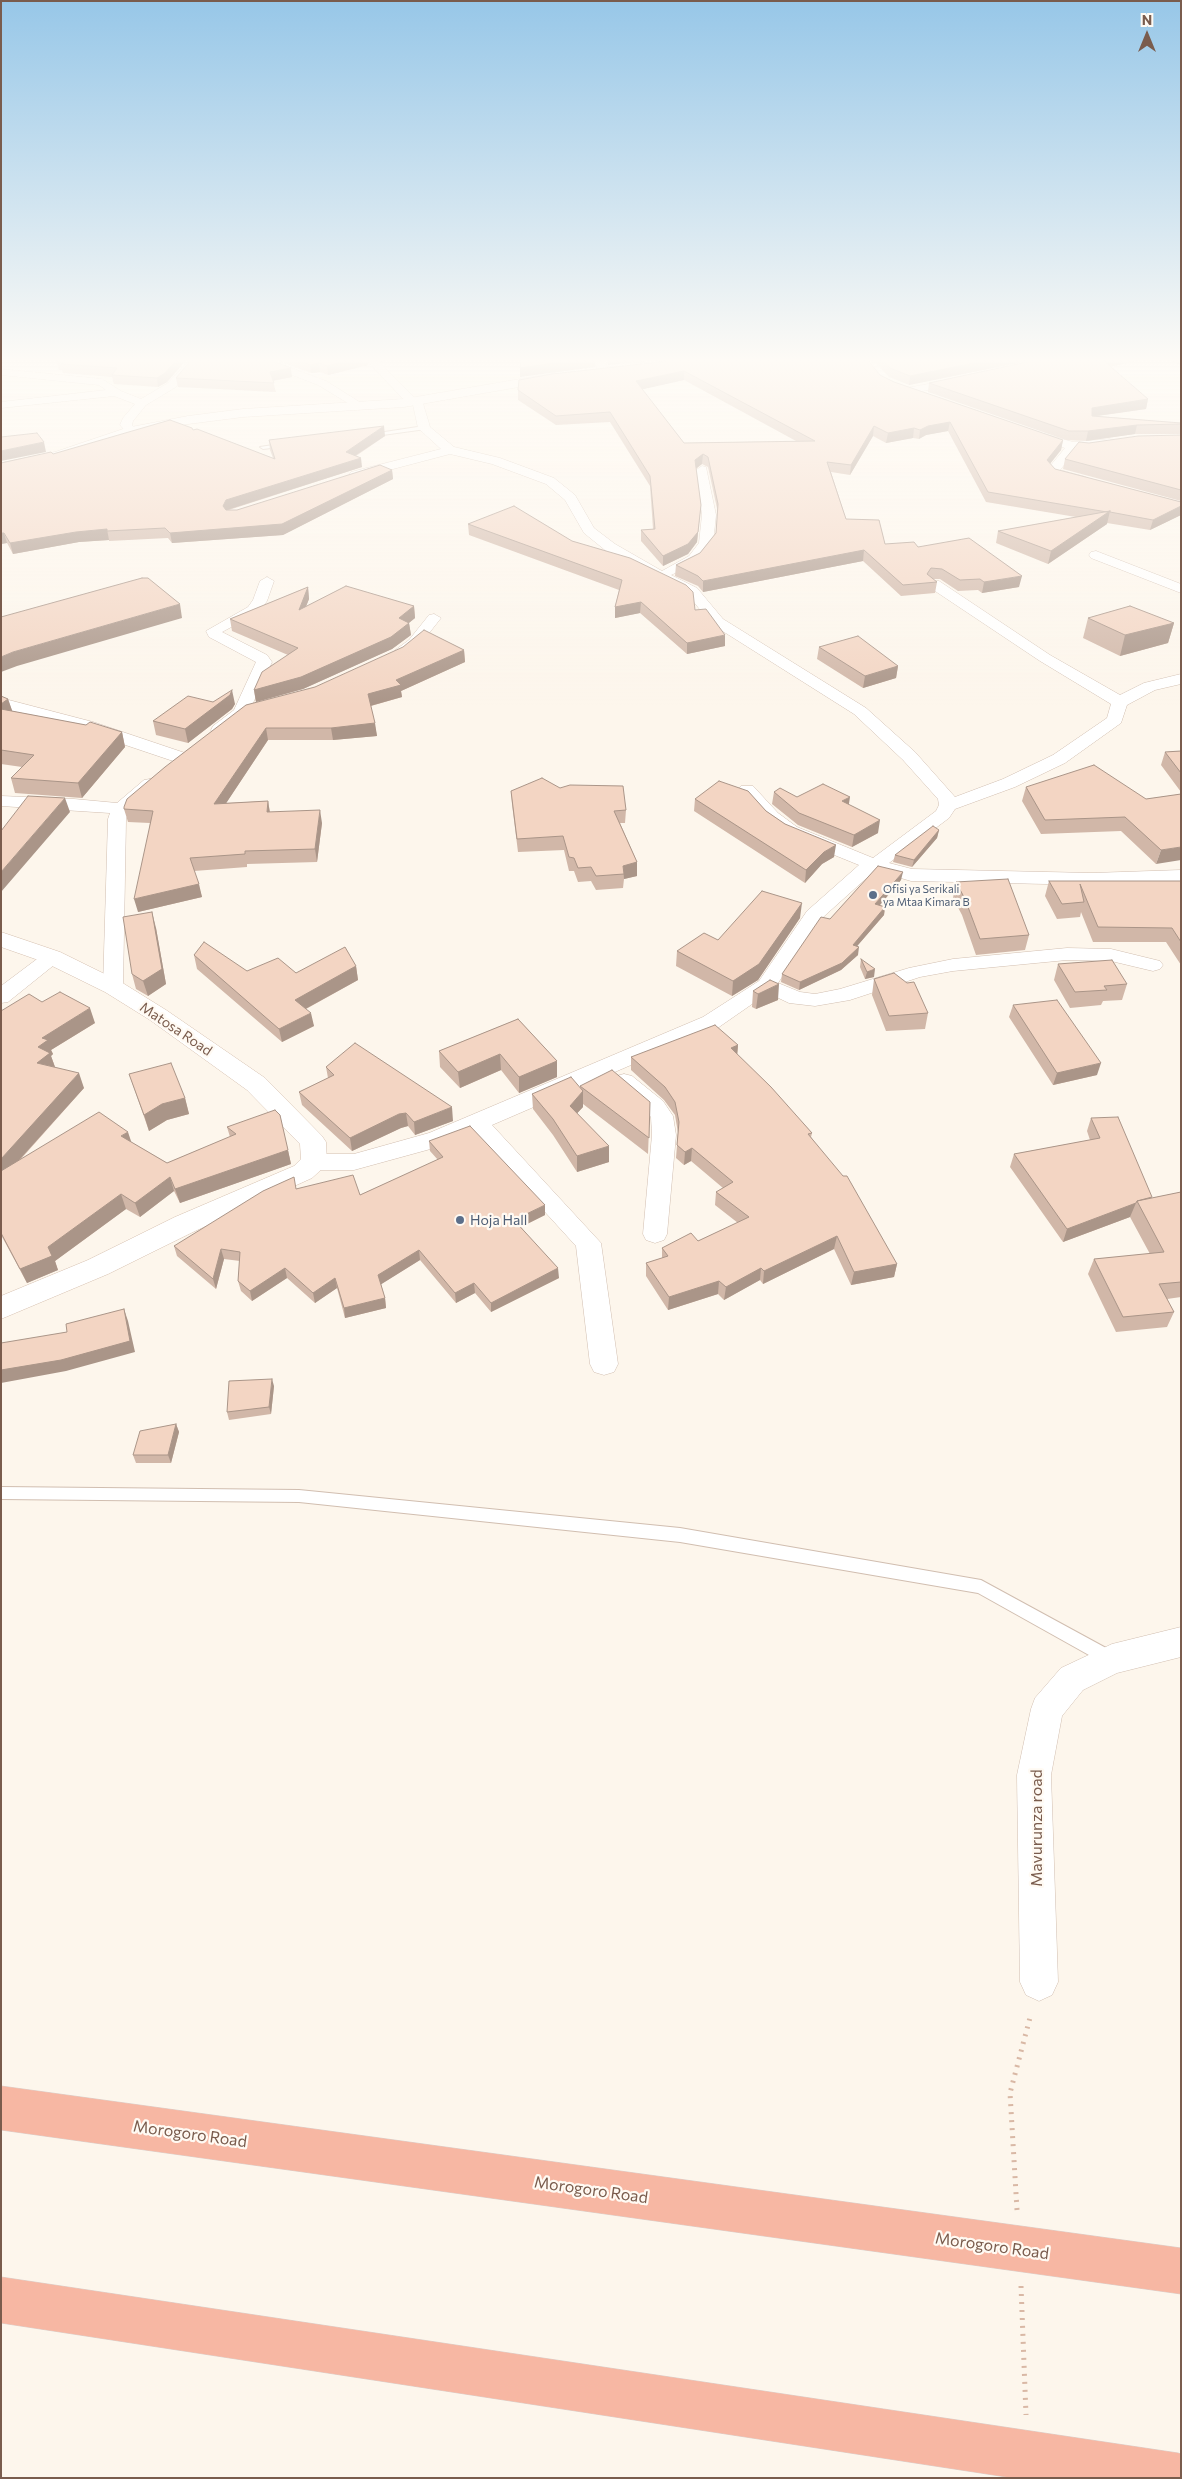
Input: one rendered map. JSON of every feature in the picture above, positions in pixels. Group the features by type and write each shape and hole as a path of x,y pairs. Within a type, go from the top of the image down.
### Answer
{"highway":[{"name":"Morogoro Road","path":"1,2108 1181,2271"},
{"path":"1,2300 1178,2478"}],"street":[{"path":"344,478 357,475"},
{"path":"1,1308 98,1267 185,1224 303,1172 314,1162 354,1162 391,1154 437,1139 711,1022 766,985 814,915 864,870 875,865 943,814 948,805 947,798 909,756 860,711 718,622 692,591 631,560 589,530 570,498 550,481 533,475"},
{"path":"662,576 694,559 706,543 709,515 703,475"},
{"path":"1060,475 1098,485"},
{"path":"1096,555 1181,590"},
{"path":"241,713 264,662 262,658 214,634 213,631 253,610 260,601 267,581"},
{"path":"934,584 1045,658 1120,702"},
{"path":"381,662 398,654 414,643 434,618"},
{"path":"948,805 1009,783 1059,759 1115,720 1120,702 1150,686 1181,678"},
{"path":"1,703 87,726 193,749"},
{"path":"113,987 117,819 121,809 165,771 241,713 258,708"},
{"path":"748,790 772,816 791,831 875,865 911,875 1092,879 1181,876"},
{"path":"1,801 74,804 121,809"},
{"name":"Matosa Road","path":"1,939 52,958 113,987 158,1015 256,1084 313,1142 314,1162"},
{"path":"766,985 796,998 815,1000 843,995 916,972 953,965 1067,954 1111,956 1153,965"},
{"path":"1,997 52,958"},
{"path":"606,1066 654,1106 662,1116 664,1135 655,1234"},
{"path":"476,1122 588,1242 604,1364"},
{"name":"Mavurunza road","path":"1039,1982 1034,1775 1047,1709 1072,1679 1112,1659 1181,1642"}],"lane":[{"path":"1,1493 299,1496 680,1535 981,1587 1112,1659"}],"building":[{"path":"1,475 307,475 226,500 223,506 226,510 237,510 349,475 382,475 282,524 170,533 165,528 107,531 107,529 10,543 4,533 1,533"},
{"path":"649,475 697,475 701,505 698,532 688,544 663,556 641,530 655,529"},
{"path":"712,475 831,475 846,519 879,520 885,544 914,542 918,547 969,538 1022,576 984,582 980,579 960,580 942,569 931,568 927,574 937,582 903,585 864,550 703,581 698,576 676,565 700,553 716,533 718,504"},
{"path":"979,475 1077,475 1181,502 1181,506 1153,520 1110,511 988,492"},
{"path":"1124,475 1181,475 1181,490"},
{"path":"514,506 572,541 630,558 686,585 693,592 695,610 706,609 725,635 687,643 641,602 615,607 622,580 468,524"},
{"path":"1110,511 1051,551 998,531"},
{"path":"142,578 148,578 180,604 1,657 1,617"},
{"path":"346,586 414,606 399,618 409,623 391,637 301,677 254,690 262,672 298,648 230,619 308,587 299,610"},
{"path":"1130,606 1174,623 1125,635 1088,618"},
{"path":"424,630 464,650 396,680 401,685 368,694 375,723 331,728 266,728 214,804 268,801 267,812 320,810 315,849 245,851 245,854 190,858 199,884 134,899 153,811 124,809 127,799 165,767 246,705 315,687 403,647"},
{"path":"858,636 898,666 865,676 819,647"},
{"path":"232,690 230,695 185,729 153,721 188,696 213,702"},
{"path":"1,696 8,699 1,704"},
{"path":"1,709 86,725 90,722 122,732 78,783 11,778 34,755 1,750"},
{"path":"1181,751 1181,773 1165,752"},
{"path":"1094,765 1146,799 1181,794 1181,847 1161,850 1125,817 1045,820 1026,787"},
{"path":"542,778 560,788 570,785 623,786 626,810 614,811 637,862 623,866 624,874 596,876 591,867 578,868 574,858 569,857 563,836 517,839 511,791"},
{"path":"719,781 748,791 766,811 785,824 836,845 824,852 806,870 695,799"},
{"path":"823,784 850,797 842,801 880,820 854,835 799,813 774,792 780,788 797,797"},
{"path":"28,796 65,798 1,872 1,831"},
{"path":"933,826 939,830 914,860 895,855"},
{"path":"878,866 903,872 875,904 885,907 853,945 859,947 842,963 800,982 782,974 821,917 830,919"},
{"path":"1008,879 1029,935 980,939 965,899 956,882"},
{"path":"1049,881 1181,881 1181,942 1172,928 1098,927 1080,884 1084,902 1062,904"},
{"path":"762,891 802,903 759,964 733,981 677,951 704,933 718,940"},
{"path":"152,912 162,969 143,981 132,974 123,917"},
{"path":"204,942 247,971 278,958 296,973 345,947 356,966 295,1000 311,1013 279,1029 194,955"},
{"path":"861,959 875,969 867,972"},
{"path":"1112,960 1127,984 1104,986 1107,990 1075,992 1058,964"},
{"path":"894,973 907,983 914,982 928,1013 889,1016 874,979"},
{"path":"770,980 779,984 758,994 753,991"},
{"path":"60,992 90,1008 42,1038 48,1040 38,1047 50,1053 37,1063 79,1073 1,1159 1,1011 29,994 42,1002"},
{"path":"1057,1000 1101,1063 1057,1073 1013,1005"},
{"path":"518,1019 557,1061 519,1077 500,1054 458,1072 439,1051"},
{"path":"715,1025 738,1045 731,1048 771,1087 812,1133 808,1134 843,1176 847,1176 897,1264 854,1272 837,1236 764,1271 761,1268 726,1287 719,1281 669,1297 646,1263 668,1256 662,1248 691,1233 698,1241 749,1217 716,1192 733,1182 692,1148 685,1152 677,1145 679,1122 675,1102 665,1087 631,1057"},
{"path":"355,1043 452,1107 414,1122 406,1113 399,1114 350,1138 299,1092 334,1075 326,1067"},
{"path":"171,1063 185,1098 162,1104 144,1115 129,1074"},
{"path":"612,1070 650,1102 649,1138 580,1086"},
{"path":"571,1077 583,1091 570,1106 609,1146 577,1156 553,1119 532,1094"},
{"path":"275,1110 280,1115 288,1150 175,1189 170,1177 135,1203 121,1194 48,1247 52,1256 20,1269 1,1233 1,1171 99,1112 128,1132 121,1136 167,1163 236,1134 227,1127"},
{"path":"1118,1117 1152,1197 1137,1201 1067,1229 1014,1154 1100,1138 1091,1118"},
{"path":"470,1126 545,1205 514,1220 558,1268 491,1303 474,1283 455,1293 419,1250 378,1275 385,1298 344,1308 335,1278 313,1293 285,1268 250,1291 238,1281 240,1252 221,1249 213,1279 174,1246 263,1191 294,1177 296,1189 353,1175 360,1195 443,1157 429,1141"},
{"path":"1181,1192 1181,1282 1159,1284 1174,1312 1123,1317 1094,1259 1164,1252 1137,1201"},
{"path":"124,1309 130,1341 61,1360 1,1370 1,1343 67,1332 66,1324"},
{"path":"272,1379 269,1407 227,1412 229,1381"},
{"path":"176,1424 168,1455 133,1455 140,1431"}],"place":[{"name":"Ofisi ya Serikali ya Mtaa Kimara B","path":"873,895"},
{"name":"Hoja Hall","path":"460,1220"}]}
